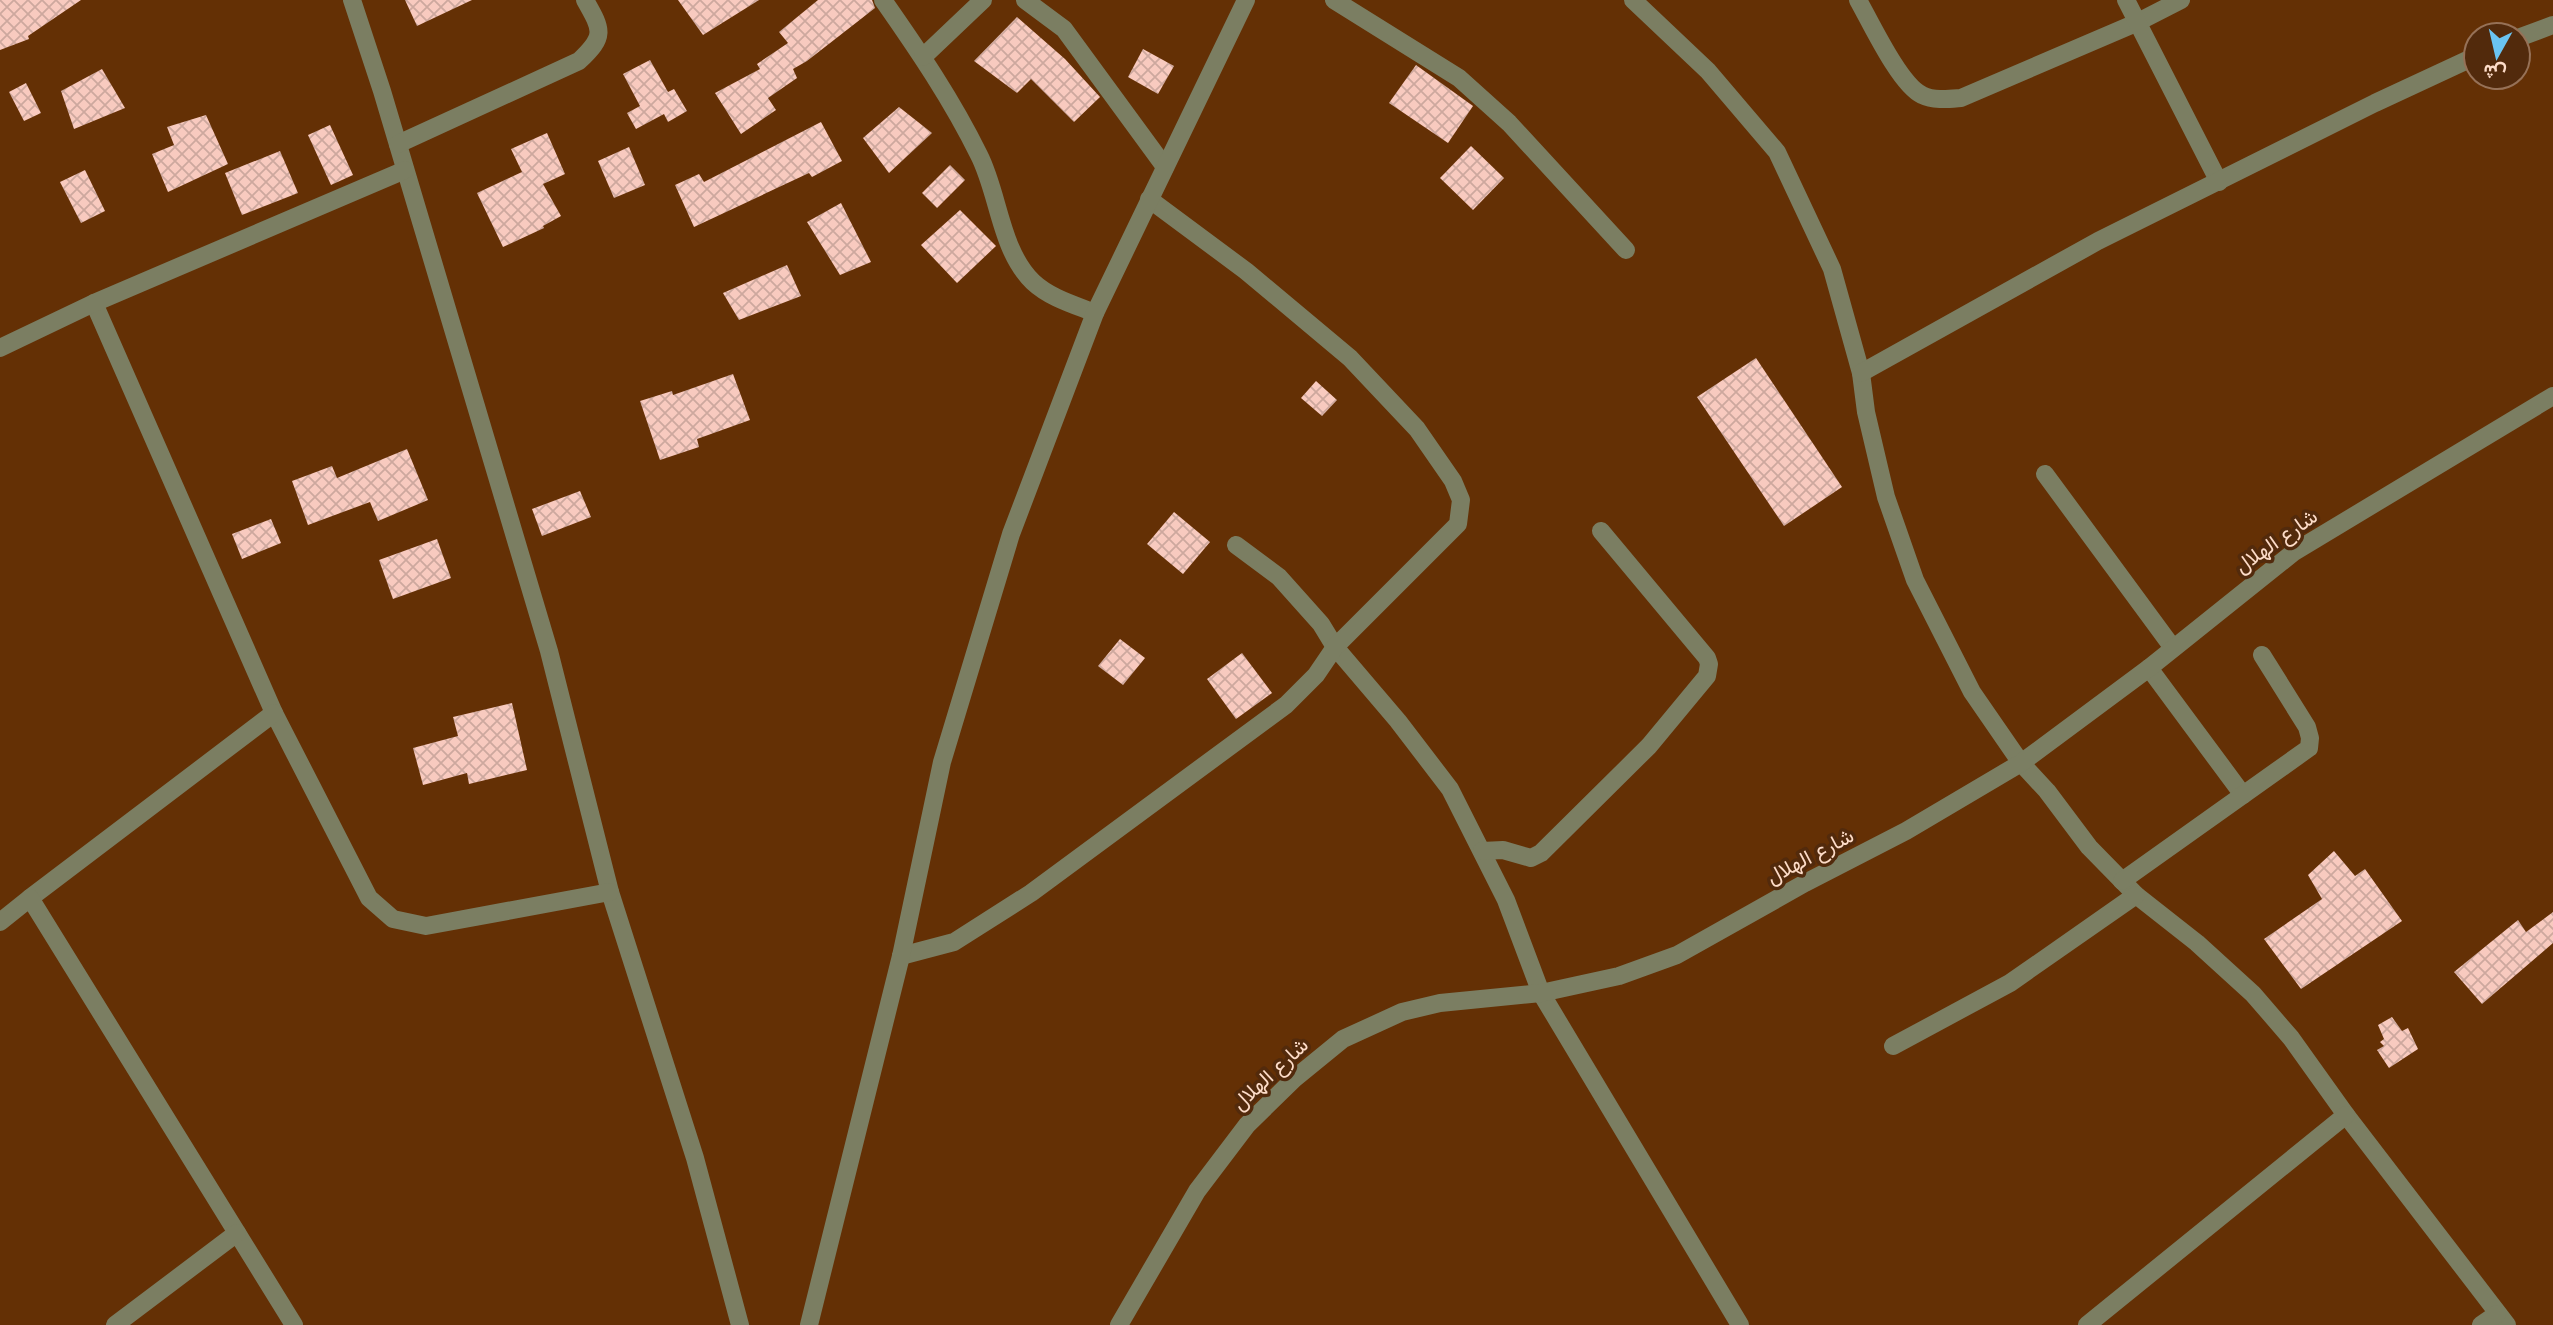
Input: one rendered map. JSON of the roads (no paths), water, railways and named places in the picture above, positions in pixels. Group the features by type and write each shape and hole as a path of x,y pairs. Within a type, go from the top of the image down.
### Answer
{"street":[{"path":"352,0 398,144 549,651 610,892 695,1158 740,1325"},
{"path":"398,144 579,61 596,46 599,25 585,0"},
{"path":"883,0 923,57 981,157 1012,251 1033,281 1057,298 1095,313"},
{"path":"923,57 982,0"},
{"path":"1025,0 1064,29 1164,167"},
{"path":"809,1325 901,956 942,762 1011,534 1095,313 1246,0"},
{"path":"1334,0 1459,78 1509,122 1626,250"},
{"path":"1633,0 1708,71 1777,152 1832,269 1861,373 1866,412 1886,497 1915,580 1972,692 2021,763 2047,791 2088,847 2136,895 2197,943 2253,994 2291,1038 2346,1115 2502,1319 2481,1325"},
{"path":"1858,0 1907,85 1923,96 1942,99 1961,97 2136,23 2181,0"},
{"path":"2126,0 2219,182"},
{"path":"2532,33 2553,25"},
{"path":"1861,373 2098,241 2462,63"},
{"path":"0,348 94,303 405,170"},
{"path":"901,956 954,942 1031,893 1286,705 1315,676 1335,647 1458,524 1461,500 1453,481 1417,429 1350,358 1246,271 1149,199"},
{"path":"94,303 274,713 369,898 393,919 426,926 610,892"},
{"name":"شارع الهلال","path":"1119,1325 1197,1191 1247,1125 1294,1079 1343,1039 1402,1013 1440,1003 1541,993 1619,976 1677,955 1805,883 1906,831 2021,763 2148,668 2294,552 2553,396"},
{"path":"2045,474 2173,648"},
{"path":"1482,851 1503,850 1531,858 1541,853 1648,746 1706,676 1709,664 1707,658 1601,531"},
{"path":"1236,545 1279,577 1321,624 1335,647 1398,721 1450,789 1506,900 1541,993 1740,1325"},
{"path":"2122,881 2309,748 2310,738 2306,727 2262,655"},
{"path":"2148,668 2244,795"},
{"path":"0,922 274,713"},
{"path":"1893,1046 2010,983 2136,895"},
{"path":"30,898 293,1325"},
{"path":"2087,1325 2346,1115"},
{"path":"115,1325 237,1233"}]}
